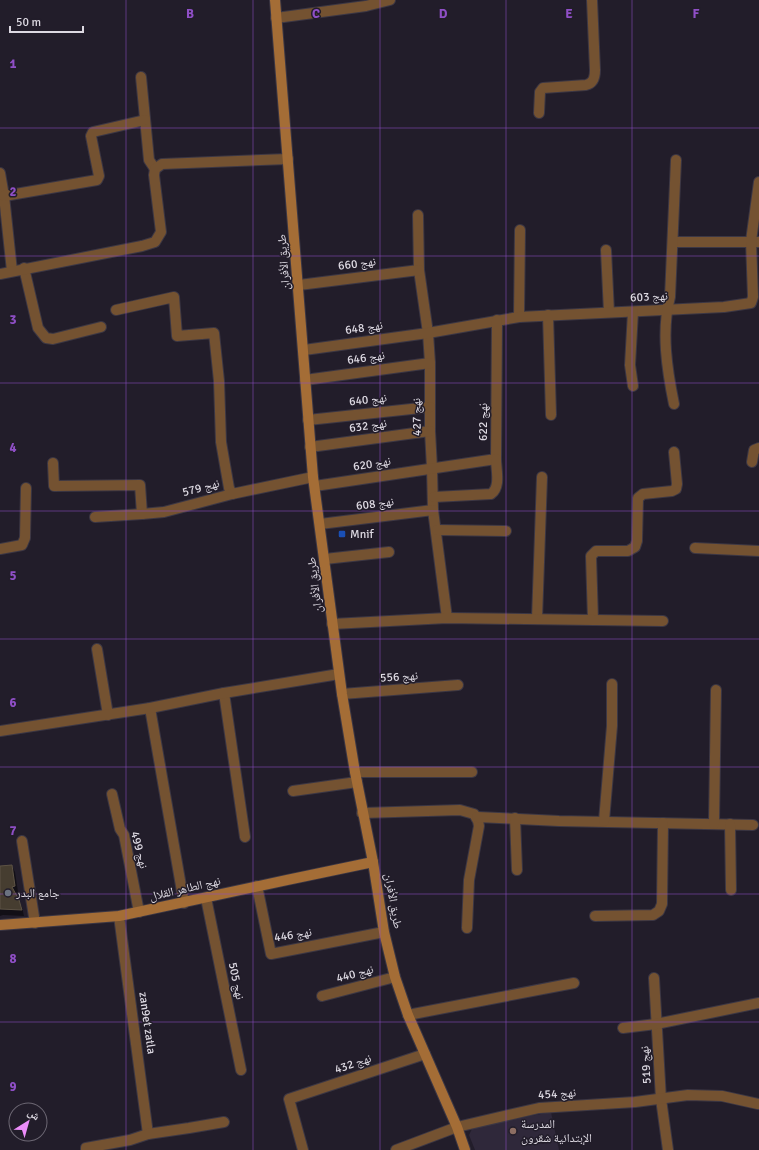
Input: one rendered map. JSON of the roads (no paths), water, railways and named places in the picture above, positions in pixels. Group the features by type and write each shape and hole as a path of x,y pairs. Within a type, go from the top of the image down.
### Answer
{"main road":[{"name":"طريق الأفران","path":"275,0 299,285 310,447 342,694 362,813 373,862 384,932 395,977 408,1015 465,1150"},
{"name":"نهج الطاهر القلال","path":"0,925 119,916 373,862"}],"street":[{"path":"539,113 540,92 543,88 586,85 591,84 594,79 595,70 592,0"},
{"path":"276,18 366,6 383,1"},
{"path":"0,274 24,268 142,246 155,242 161,232 154,175 155,169 149,160 141,77"},
{"path":"4,196 97,180 99,176 91,136 92,132 145,120"},
{"path":"155,169 162,164 288,159"},
{"path":"674,404 666,348 667,309 670,297 673,242 676,160"},
{"path":"0,173 12,271"},
{"name":"نهج 603","path":"428,333 519,317 724,307 751,303 753,297 759,182"},
{"name":"نهج 427","path":"418,215 419,270 428,333 430,363 430,431 434,497 433,510 437,530 447,618"},
{"path":"519,317 520,230"},
{"path":"673,242 755,242"},
{"path":"606,250 609,312"},
{"path":"24,268 38,328 46,338 53,339 101,327"},
{"name":"نهج 660","path":"299,285 419,270"},
{"path":"116,310 174,297 177,336 214,333 219,380 221,442 229,488 232,494"},
{"path":"633,312 630,365 633,386"},
{"path":"548,315 551,415"},
{"name":"نهج 622","path":"434,497 488,494 493,492 497,485 497,320"},
{"name":"نهج 648","path":"304,350 428,333"},
{"name":"نهج 646","path":"306,380 430,363"},
{"name":"نهج 640","path":"308,420 430,407"},
{"name":"نهج 632","path":"310,447 430,431"},
{"path":"752,462 754,450 759,448"},
{"path":"593,620 591,556 596,551 628,550 635,547 637,541 638,498 643,494 672,491 676,489 677,484 674,452"},
{"path":"432,468 496,459"},
{"path":"53,463 54,486 140,485 142,514"},
{"name":"نهج 620","path":"314,481 432,468"},
{"path":"537,619 542,477"},
{"name":"نهج 579","path":"95,517 164,512 232,494 314,481"},
{"path":"0,548 22,545 25,538 26,488"},
{"name":"نهج 608","path":"320,524 433,510"},
{"path":"437,530 506,531"},
{"path":"695,548 759,551"},
{"path":"325,559 389,552"},
{"path":"332,624 447,618 663,621"},
{"path":"96,649 108,715"},
{"path":"0,732 150,708 224,693 339,674"},
{"path":"604,821 612,726 612,684"},
{"name":"نهج 556","path":"342,694 458,685"},
{"path":"714,824 716,690"},
{"path":"224,693 245,837"},
{"path":"150,708 184,903"},
{"path":"293,791 356,777 472,772"},
{"name":"نهج 499","path":"112,794 120,829 124,836 139,912"},
{"path":"362,813 460,810 470,812 477,817 560,821 753,825"},
{"path":"467,928 469,880 479,826 477,817"},
{"path":"515,818 518,870"},
{"path":"595,916 653,915 659,911 662,904 663,823"},
{"path":"730,824 731,890"},
{"path":"22,841 35,923"},
{"name":"نهج 446","path":"257,886 272,954 384,932"},
{"name":"نهج 505","path":"206,898 241,1070"},
{"name":"zan9et zatla","path":"119,916 148,1134"},
{"name":"نهج 440","path":"322,996 395,977"},
{"name":"نهج 519","path":"654,978 661,1099 668,1150"},
{"path":"408,1015 574,983"},
{"path":"623,1028 656,1024 759,1003"},
{"name":"نهج 432","path":"303,1150 289,1099 425,1054"},
{"name":"نهج 454","path":"396,1150 456,1127 539,1108 635,1102 688,1095 722,1096 758,1104"},
{"path":"86,1150 86,1148 130,1140 148,1134 224,1122"}],"place":[{"name":"Mnif","path":"342,534"},
{"name":"جامع البدر","path":"8,893"},
{"name":"المدرسة الإبتدائية شقرون","path":"513,1131"}]}
